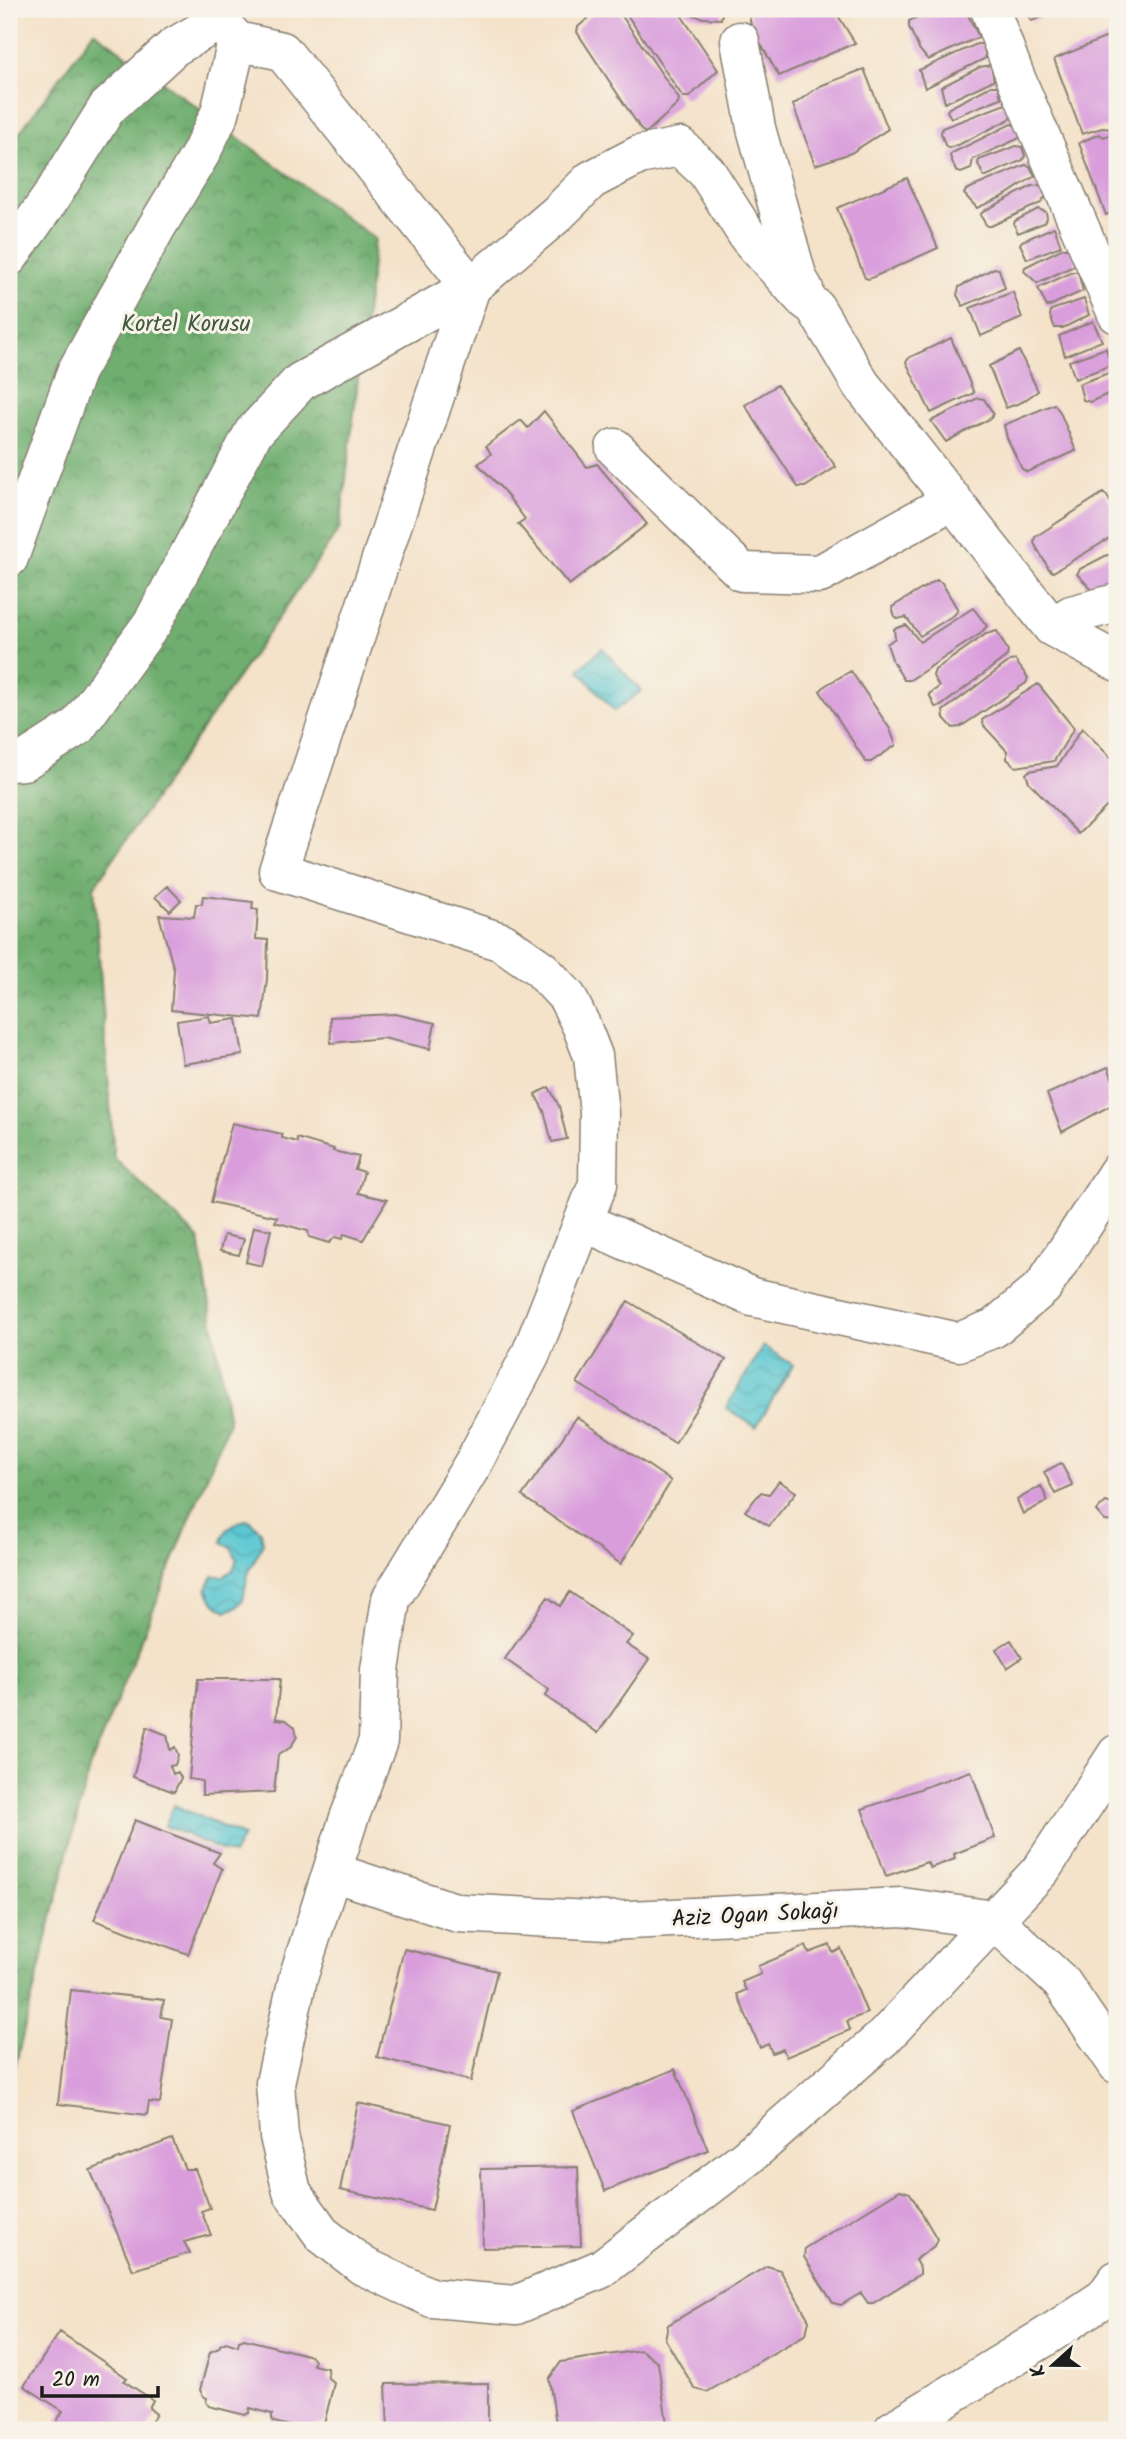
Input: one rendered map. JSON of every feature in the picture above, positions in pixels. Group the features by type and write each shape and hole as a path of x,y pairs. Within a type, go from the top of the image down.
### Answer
{"street":[{"path":"990,9 1015,76 1117,314"},
{"path":"9,257 52,196 107,108 174,47 219,21 237,41 282,51 471,287"},
{"path":"9,558 76,372 201,153 220,113 237,41"},
{"path":"740,41 756,128 798,279 860,383 1052,627 1117,662"},
{"path":"9,762 24,761 77,727 153,622 253,433 300,382 471,287 557,214 592,180 639,155 680,147 706,171 749,238 804,299 815,307"},
{"path":"471,287 278,871 502,942 541,969 567,997 593,1056 599,1113 598,1184 530,1356 474,1462 391,1599 380,1670 378,1741 348,1821 298,1978 275,2082 279,2136 292,2192 323,2235 363,2266 432,2298 516,2305 601,2269 747,2157 883,2038 1041,1870 1117,1754"},
{"path":"615,448 742,572 820,574 953,500"},
{"path":"1052,627 1071,615 1117,603"},
{"path":"584,1222 752,1297 958,1342 994,1328 1043,1287 1117,1173"},
{"name":"Aziz Ogan Sokağı","path":"332,1872 458,1913 608,1921 902,1907 994,1920"},
{"path":"994,1920 1062,1983 1117,2064"},
{"path":"893,2430 1104,2298 1117,2280"}],"green space":[{"name":"Kortel Korusu","path":"94,31 375,239 340,528 94,887 114,1158 199,1239 229,1422 89,1769 9,2091 9,147"}],"water":[{"path":"602,648 641,691 614,711 579,670"},
{"path":"763,1346 793,1365 756,1427 726,1408"},
{"path":"249,1520 261,1532 263,1543 248,1574 243,1599 237,1607 227,1611 214,1602 207,1588 213,1576 224,1576 233,1570 237,1559 231,1547 222,1542 226,1532 235,1523"},
{"path":"174,1805 243,1836 233,1855 165,1826"}],"building":[{"path":"598,9 617,9 679,99 678,104 646,133 642,131 577,32 578,27"},
{"path":"623,9 677,9 718,70 689,97 683,97"},
{"path":"685,9 723,9 721,19 703,18 686,13"},
{"path":"759,9 834,9 855,43 779,76 751,27 749,13"},
{"path":"933,9 965,9 979,37 928,60 919,49 909,21"},
{"path":"1026,9 1063,9 1031,21"},
{"path":"1117,33 1117,123 1113,129 1102,128 1082,134 1054,59"},
{"path":"977,44 983,44 986,58 925,88 919,70"},
{"path":"991,65 994,80 945,103 941,87 980,67"},
{"path":"864,69 888,129 851,153 815,165 793,105 820,86"},
{"path":"991,86 998,86 1001,98 951,118 947,111 949,108"},
{"path":"1008,103 1012,118 960,144 948,148 945,145 942,128"},
{"path":"1011,124 1017,126 1020,138 973,159 971,169 961,173 956,171 950,156 952,153"},
{"path":"1117,132 1117,211 1106,215 1079,143 1099,134 1104,137"},
{"path":"1016,146 1022,147 1025,156 1023,160 984,177 979,160"},
{"path":"1025,165 1030,166 1035,176 1004,196 977,208 964,194 966,190"},
{"path":"907,178 938,248 869,279 865,278 837,208"},
{"path":"1042,185 1046,196 1041,203 991,226 987,226 980,215 1032,186"},
{"path":"1038,209 1046,212 1044,223 1018,233 1015,221"},
{"path":"1054,227 1061,246 1027,259 1020,244 1022,241"},
{"path":"1063,248 1070,248 1076,261 1074,266 1037,283 1024,271 1025,267"},
{"path":"994,268 999,269 1005,288 963,306 957,295 959,287"},
{"path":"1078,272 1083,291 1047,307 1038,288"},
{"path":"1013,292 1022,318 981,336 970,308"},
{"path":"1084,299 1089,315 1063,328 1055,328 1050,316 1051,310"},
{"path":"1093,321 1102,341 1065,356 1059,336"},
{"path":"951,338 974,393 931,413 906,362 910,357"},
{"path":"1106,348 1111,365 1075,379 1069,361"},
{"path":"1019,351 1038,391 1022,402 1006,408 989,366"},
{"path":"1117,370 1117,390 1090,402 1083,400 1079,384"},
{"path":"777,385 836,467 805,487 798,487 745,405"},
{"path":"978,398 984,399 993,413 991,418 946,442 931,421"},
{"path":"1054,404 1076,451 1027,472 1022,469 1007,438 1004,425"},
{"path":"544,411 587,467 597,464 647,524 569,585 518,524 525,519 503,490 478,464 491,454 486,446 521,420 528,428"},
{"path":"1103,493 1117,513 1117,534 1053,572 1034,543 1035,537"},
{"path":"1107,555 1117,555 1117,591 1095,593 1077,574 1080,569"},
{"path":"937,580 942,583 958,610 920,636 906,617 895,617 892,607"},
{"path":"973,608 987,626 980,634 910,680 904,680 893,662 887,644 895,638 894,629 906,625 920,642"},
{"path":"997,631 1008,651 1007,656 941,706 935,707 929,694 939,687 933,676 935,670 986,634"},
{"path":"1015,660 1028,678 1026,683 960,727 953,728 944,718 943,711"},
{"path":"851,671 890,729 896,745 871,762 866,762 820,691"},
{"path":"1038,684 1074,728 1054,761 1016,767 1007,759 1007,751 984,726 982,720"},
{"path":"1082,728 1117,764 1117,797 1078,834 1029,782 1026,774 1029,771 1057,766"},
{"path":"167,886 181,900 170,911 155,897"},
{"path":"203,896 253,902 252,909 258,910 256,939 268,940 262,1019 171,1010 174,970 159,915 194,917 196,904 202,904"},
{"path":"395,1014 435,1023 430,1049 383,1038 331,1043 330,1017"},
{"path":"209,1016 211,1023 237,1019 243,1055 183,1064 177,1021"},
{"path":"1108,1067 1117,1089 1117,1102 1062,1132 1047,1094"},
{"path":"549,1087 559,1106 567,1139 552,1142 544,1111 535,1094"},
{"path":"232,1123 282,1134 282,1138 297,1142 297,1138 359,1157 355,1169 364,1172 358,1193 387,1200 363,1240 344,1234 342,1239 335,1237 329,1243 309,1237 308,1231 275,1222 277,1217 211,1202"},
{"path":"254,1227 271,1230 262,1266 246,1262"},
{"path":"224,1235 244,1239 239,1255 220,1251"},
{"path":"628,1301 726,1360 675,1443 577,1383"},
{"path":"577,1417 671,1481 621,1564 522,1496"},
{"path":"1061,1463 1073,1486 1055,1494 1044,1472"},
{"path":"779,1481 796,1492 769,1526 745,1511 761,1492 769,1494"},
{"path":"1041,1486 1048,1501 1023,1514 1017,1500"},
{"path":"1106,1502 1117,1506 1117,1522 1105,1521 1096,1511"},
{"path":"570,1592 633,1636 626,1644 649,1659 598,1733 545,1696 549,1690 505,1659 548,1597 560,1606"},
{"path":"1011,1640 1022,1658 1007,1668 996,1649"},
{"path":"198,1679 280,1679 276,1719 286,1720 295,1727 297,1736 291,1747 278,1755 274,1792 202,1795 202,1781 189,1779"},
{"path":"147,1727 167,1735 170,1750 175,1747 178,1755 175,1765 170,1766 173,1774 178,1772 181,1778 174,1792 133,1777"},
{"path":"971,1771 995,1838 954,1854 955,1859 930,1868 927,1862 886,1876 862,1809"},
{"path":"135,1820 220,1853 213,1863 222,1869 188,1954 94,1920"},
{"path":"830,1945 833,1953 841,1949 867,2013 847,2021 850,2030 786,2057 783,2049 772,2053 768,2044 760,2048 737,1994 746,1990 742,1982 761,1974 758,1966 806,1946 809,1953"},
{"path":"404,1949 497,1971 471,2081 377,2057"},
{"path":"71,1990 164,2000 161,2017 172,2019 160,2103 149,2102 147,2115 58,2104"},
{"path":"675,2069 708,2150 605,2191 573,2111"},
{"path":"358,2103 450,2124 432,2210 340,2190"},
{"path":"172,2139 185,2169 195,2169 210,2208 201,2211 211,2235 184,2242 190,2253 133,2270 90,2170"},
{"path":"578,2167 581,2246 483,2248 481,2169"},
{"path":"900,2190 910,2193 937,2239 934,2246 915,2260 920,2274 873,2303 868,2303 861,2293 841,2305 833,2303 804,2257 805,2248"},
{"path":"767,2266 780,2270 809,2320 806,2334 707,2392 695,2389 665,2339 668,2325"},
{"path":"60,2332 127,2378 124,2381 153,2400 149,2408 156,2414 147,2429 70,2430 57,2421 63,2411 24,2386"},
{"path":"244,2339 311,2356 313,2365 327,2368 328,2378 334,2383 324,2424 315,2424 314,2429 305,2430 274,2422 272,2414 250,2408 245,2415 209,2406 207,2398 200,2390 210,2352 226,2342 238,2346 239,2341"},
{"path":"641,2350 658,2363 668,2430 557,2430 549,2379 561,2362"},
{"path":"488,2383 488,2430 388,2430 386,2384"}]}
